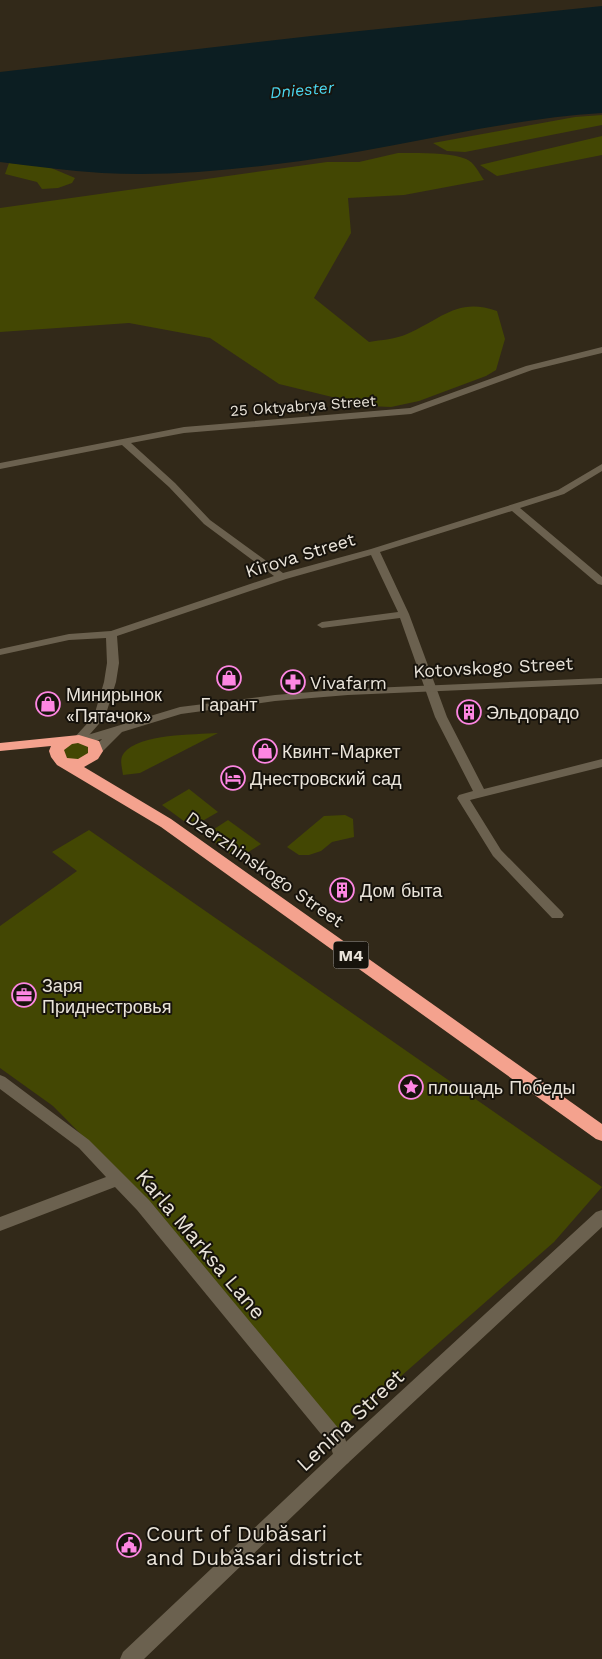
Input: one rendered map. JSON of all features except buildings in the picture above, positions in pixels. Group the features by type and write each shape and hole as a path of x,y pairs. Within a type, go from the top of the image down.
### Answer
{"highway":[{"name":"Kotovskogo Street","path":"0,746 77,740"},
{"path":"95,753 91,758 80,764 63,761 56,755 58,747 77,740 94,744 95,753 98,781"},
{"name":"Kotovskogo Street","path":"27,744 63,761"},
{"name":"M4","path":"63,761 98,781"},
{"name":"Dzerzhinskogo Street","path":"98,781 166,824 602,1134"}],"street":[{"name":"25 Oktyabrya Street","path":"0,466 203,428 411,411 529,368 602,350"},
{"path":"125,443 172,485 207,522 282,577"},
{"name":"Kirova Street","path":"0,652 70,636 112,634 282,577 340,559 374,551 561,492 602,467"},
{"path":"513,507 602,582"},
{"path":"374,551 404,614 441,717 480,793"},
{"path":"322,626 404,614"},
{"path":"77,740 99,717 110,682 113,663 111,650 112,634"},
{"name":"Kotovskogo Street","path":"77,740 180,711 276,698 602,681"},
{"name":"Kotovskogo Street","path":"95,753 119,728"},
{"path":"557,915 497,853 463,798 602,763"},
{"name":"Karla Marksa Lane","path":"0,1081 84,1144 150,1212 338,1442 342,1457"},
{"path":"0,1224 118,1179"},
{"name":"Lenina Street","path":"130,1659 220,1576 342,1457 602,1216"}],"shaded area":[{"path":"602,115 602,125 465,152 447,151 433,143 575,117"},
{"path":"602,136 602,155 497,176 480,165"},
{"path":"398,153 433,153 466,159 476,168 484,180 404,195 348,198 351,233 314,298 369,342 403,336 440,316 460,308 483,307 497,311 505,339 496,370 486,376 419,401 391,407 369,406 279,384 210,338 129,323 0,332 0,208 327,162 359,162"},
{"path":"9,163 49,167 75,178 72,183 58,188 42,189 37,182 5,174"},
{"path":"218,733 140,773 123,775 122,755 132,746 154,738"},
{"path":"70,742 86,742 92,751 84,759 68,760 60,750"},
{"path":"189,789 218,812 192,827 162,805"},
{"path":"345,815 353,819 354,837 332,842 321,851 309,855 299,855 287,847 324,816"},
{"path":"228,820 261,844 237,859 205,835"},
{"path":"89,830 602,1187 554,1242 335,1434 153,1207 53,1106 0,1068 0,926 77,871 52,852"}],"water":[{"name":"Dniester","path":"602,6 602,113 518,122 311,160 206,171 164,174 102,173 0,162 0,72 311,36"}],"place":[{"name":"Гарант","path":"229,678"},
{"name":"Vivafarm","path":"293,682"},
{"name":"Минирынок «Пятачок»","path":"48,704"},
{"name":"Эльдорадо","path":"469,712"},
{"name":"Квинт-Маркет","path":"265,751"},
{"name":"Днестровский сад","path":"233,778"},
{"name":"Дом быта","path":"342,890"},
{"name":"Заря Приднестровья","path":"24,995"},
{"name":"площадь Победы","path":"411,1087"},
{"name":"Court of Dubăsari and Dubăsari district","path":"129,1545"}]}
